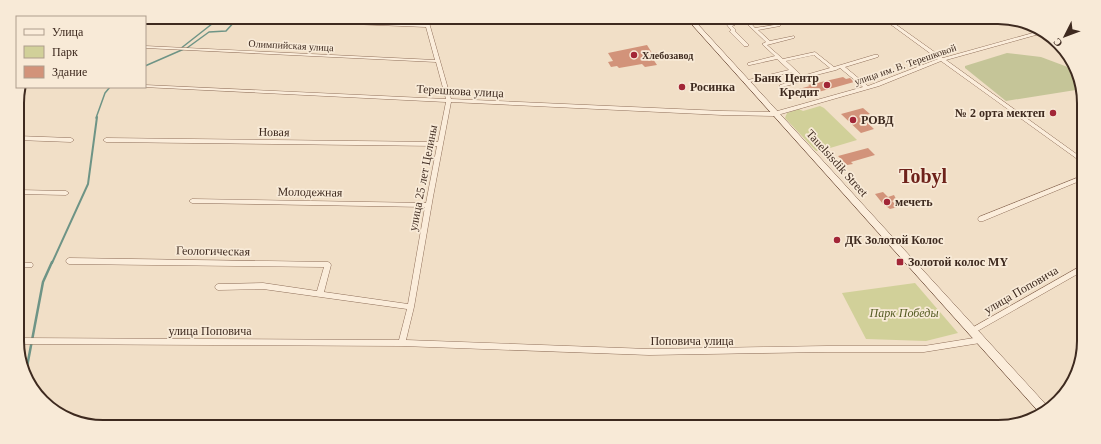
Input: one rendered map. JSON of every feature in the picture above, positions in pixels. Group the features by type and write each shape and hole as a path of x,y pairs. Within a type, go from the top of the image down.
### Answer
{"street":[{"path":"369,24 428,26"},
{"name":"Tauelsisdik Street","path":"695,24 774,114 1041,407"},
{"path":"733,24 729,25 734,30 732,31 746,45"},
{"path":"749,24 769,43"},
{"path":"755,29 778,24"},
{"path":"892,24 1077,156"},
{"name":"улица 25 лет Целины","path":"402,342 411,307 428,205 449,100 428,26"},
{"name":"улица им. В. Терешковой","path":"774,114 866,88 941,60 1036,33"},
{"path":"782,86 803,80 764,44 792,37"},
{"name":"Олимпийская улица","path":"146,47 437,61"},
{"path":"782,61 815,52 834,69"},
{"path":"800,78 876,56"},
{"path":"750,64 778,57"},
{"path":"841,66 866,88"},
{"path":"746,82 792,70"},
{"name":"Терешкова улица","path":"146,86 722,113 774,114"},
{"path":"24,138 71,140"},
{"name":"Новая","path":"106,140 441,144"},
{"path":"981,219 1077,180"},
{"path":"24,192 66,192"},
{"name":"Молодежная","path":"192,201 428,205"},
{"name":"Геологическая","path":"69,261 328,265 320,293"},
{"path":"24,265 30,265"},
{"name":"улица Поповича","path":"972,331 1077,271"},
{"path":"218,287 263,286 411,307"},
{"name":"Поповича улица","path":"402,342 609,351 708,352 827,349 924,349 980,340"},
{"name":"улица Поповича","path":"24,341 402,342"}],"green space":[{"path":"1007,53 1041,57 1069,67 1075,90 1006,101 965,68 965,66"},
{"path":"820,106 824,108 857,140 816,151 785,118 787,113 799,109 803,111"},
{"name":"Парк Победы","path":"915,283 958,333 926,341 866,339 842,293"}],"building":[{"name":"Хлебозавод","path":"647,45 652,53 657,52 661,58 653,59 657,65 645,67 642,64 619,68 617,66 611,67 608,62 613,61 608,53"},
{"path":"843,77 846,79 850,78 854,82 797,98 791,91 810,86 808,85"},
{"name":"РОВД","path":"863,108 870,114 860,116 874,129 861,133 841,114"},
{"path":"868,148 875,155 851,162 853,164 847,165 838,156"},
{"name":"мечеть","path":"883,192 888,197 894,195 896,199 892,201 898,207 890,209 883,204 875,194"}],"waterway":[{"path":"180,49 212,24"},
{"path":"187,48 209,32 226,31 232,24"},
{"path":"146,66 184,49"},
{"path":"96,118 105,93 109,88"},
{"path":"52,263 88,184 97,117"},
{"path":"28,364 43,282 52,262"}],"place":[{"name":"Хлебозавод","path":"634,55"},
{"name":"Банк Центр Кредит","path":"827,85"},
{"name":"Росинка","path":"682,87"},
{"name":"№ 2 орта мектеп","path":"1053,113"},
{"name":"РОВД","path":"853,120"},
{"name":"мечеть","path":"887,202"},
{"name":"ДК Золотой Колос","path":"837,240"},
{"name":"Золотой колос МҮ","path":"900,262"}],"district":[{"name":"Tobyl","path":"923,176"}]}
